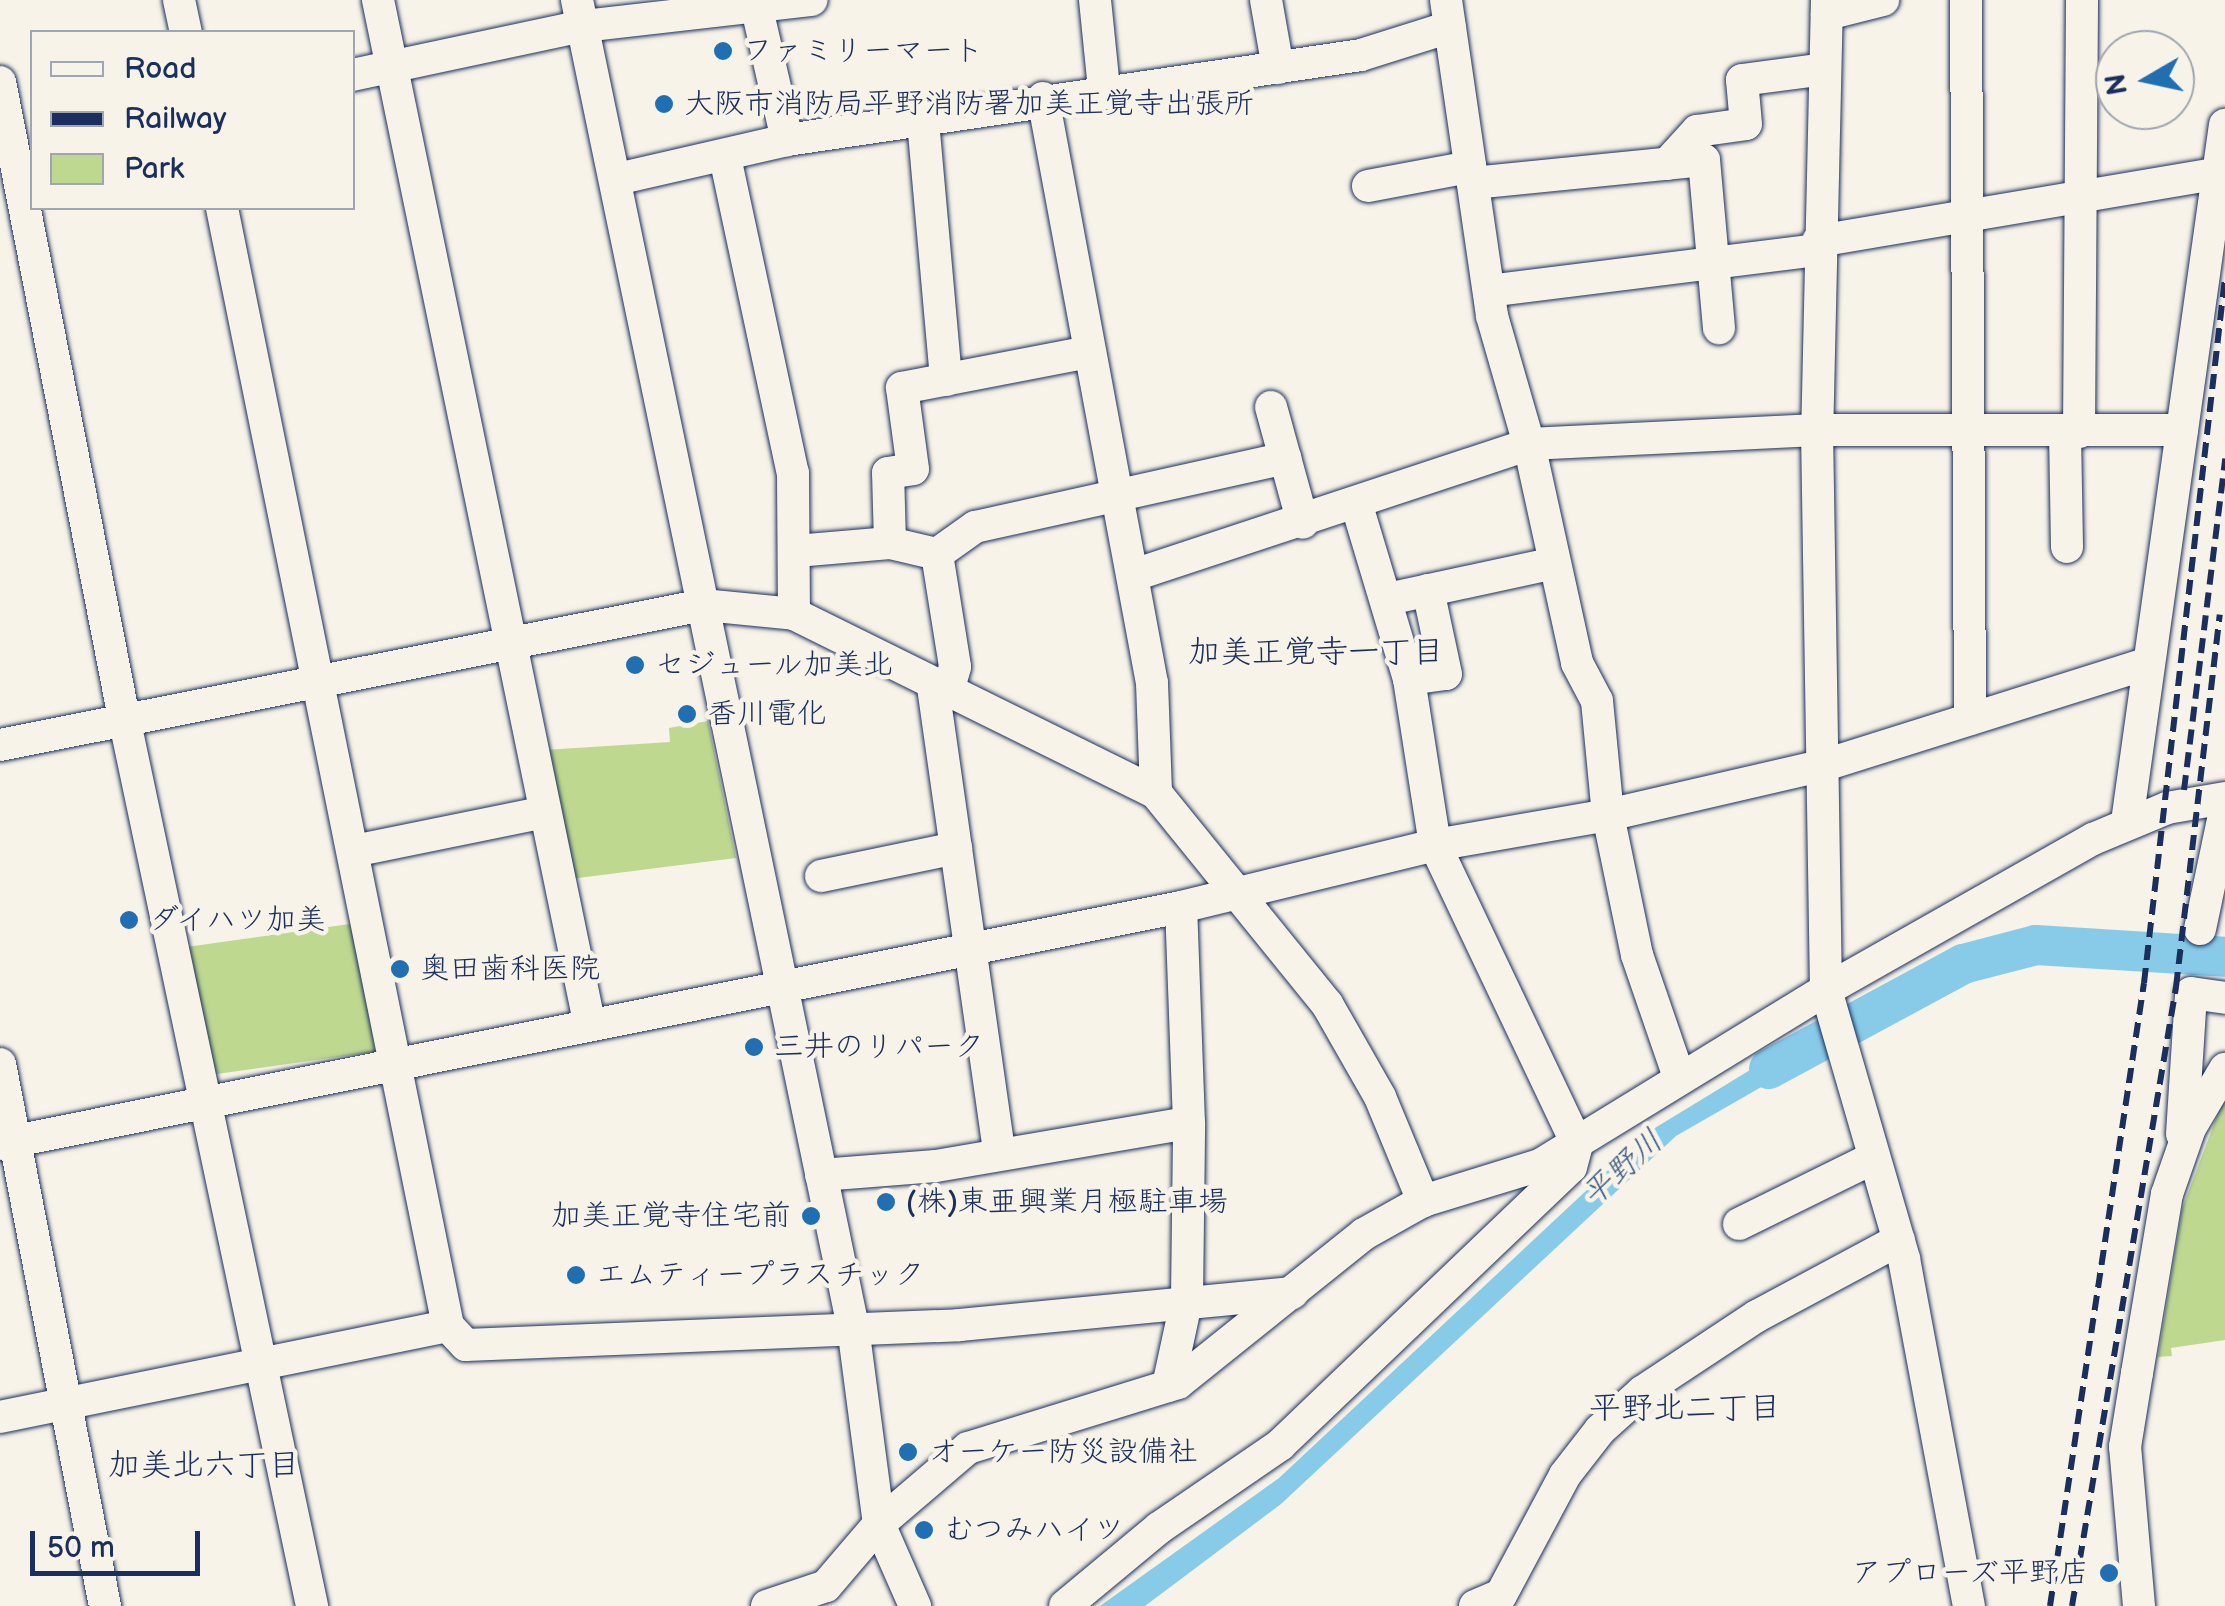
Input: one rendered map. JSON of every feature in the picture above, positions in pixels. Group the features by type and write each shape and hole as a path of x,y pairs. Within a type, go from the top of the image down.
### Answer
{"street":[{"path":"179,0 186,30"},
{"path":"378,0 588,1022"},
{"path":"355,74 580,13 812,0"},
{"path":"1095,0 1104,89"},
{"path":"1266,0 1278,68"},
{"path":"1884,0 1827,7 1818,246 1817,430 1828,997 1898,1240 1969,1606"},
{"path":"1966,0 1965,431 1970,719"},
{"path":"2066,547 2080,193 2082,0"},
{"path":"755,4 787,140"},
{"path":"580,13 854,1326 879,1524 915,1606"},
{"path":"616,179 787,140 1043,98 1361,55 1448,14 1488,292 1529,444 1578,663 1597,701 1608,815 1638,955 1679,1077"},
{"path":"1667,164 1697,130 1746,124 1742,80 1824,69"},
{"path":"0,82 15,143 124,720 256,1360 312,1606"},
{"path":"1043,98 1152,683 1156,792"},
{"path":"923,120 946,380"},
{"path":"2127,822 2145,664 2225,125"},
{"path":"725,157 793,473 794,614"},
{"path":"1368,186 1704,160 1719,328"},
{"path":"1488,292 1818,246 2080,193 2219,173"},
{"path":"222,210 398,1063 448,1326 466,1346 1062,1318 1187,1298 1292,1292"},
{"path":"890,543 888,473 913,469 902,388 1089,352"},
{"path":"1271,407 1302,523"},
{"path":"1134,574 1357,506 1529,444 1817,430 2182,430"},
{"path":"796,552 890,543 937,554 976,527 1285,458"},
{"path":"1065,1606 1159,1528 1291,1435 1571,1167 1577,1144 1435,845 1409,679 1357,506"},
{"path":"937,554 955,667 940,691 956,848 999,1152"},
{"path":"1388,599 1554,562"},
{"path":"1409,679 1446,674 1428,590"},
{"path":"0,745 704,605 794,614 940,691 1156,792 1327,1004 1380,1097 1423,1202"},
{"path":"8,1143 588,1022 783,988 1180,907 1435,845 1608,815 1825,765 2145,664"},
{"path":"768,1606 828,1596 879,1524 968,1448 1168,1386 1249,1332 1364,1234 1423,1202 1540,1165 1679,1077 1828,997 2127,822 2225,798"},
{"path":"2200,929 2225,810"},
{"path":"354,852 545,812"},
{"path":"821,876 956,848"},
{"path":"1168,1386 1187,1298 1188,1123 1180,907"},
{"path":"2181,1152 2191,993 2225,998"},
{"path":"0,1064 8,1143 68,1403 105,1606"},
{"path":"2139,1606 2125,1447 2167,1194 2181,1152 2225,1068"},
{"path":"821,1175 936,1166 999,1152 1188,1123"},
{"path":"1739,1224 1874,1158"},
{"path":"1475,1606 1501,1595 1565,1475 1600,1430 1642,1392 1726,1334 1898,1240"},
{"path":"0,1417 256,1360 448,1326"}],"green space":[{"path":"708,721 736,858 570,879 544,750 670,742 669,728"},
{"path":"357,923 375,1052 203,1076 185,947"},
{"path":"2225,1095 2225,1340 2171,1348 2172,1356 2158,1357 2182,1209"}],"water":[{"path":"1811,1033 1819,1054 1676,1136 1281,1504 1145,1606 1100,1606 1279,1478 1650,1131"}],"waterway":[{"name":"平野川","path":"1769,1069 1963,964 2036,945 2225,957"}],"railway":[{"path":"2050,1606 2144,983 2225,278"},
{"path":"2184,790 2225,459"},
{"path":"2072,1606 2176,987 2220,615"}],"place":[{"name":"ファミリーマート","path":"723,51"},
{"name":"大阪市消防局平野消防署加美正覚寺出張所","path":"664,104"},
{"name":"セジュール加美北","path":"635,665"},
{"name":"香川電化","path":"687,714"},
{"name":"ダイハツ加美","path":"129,920"},
{"name":"奥田歯科医院","path":"400,969"},
{"name":"三井のリパーク","path":"754,1047"},
{"name":"(株)東亜興業月極駐車場","path":"886,1202"},
{"name":"加美正覚寺住宅前","path":"811,1216"},
{"name":"エムティープラスチック","path":"576,1275"},
{"name":"オーケー防災設備社","path":"908,1452"},
{"name":"むつみハイツ","path":"924,1530"},
{"name":"アプローズ平野店","path":"2109,1573"}],"district":[{"name":"加美正覚寺一丁目","path":"1316,653"},
{"name":"平野北二丁目","path":"1685,1409"},
{"name":"加美北六丁目","path":"204,1466"}]}
